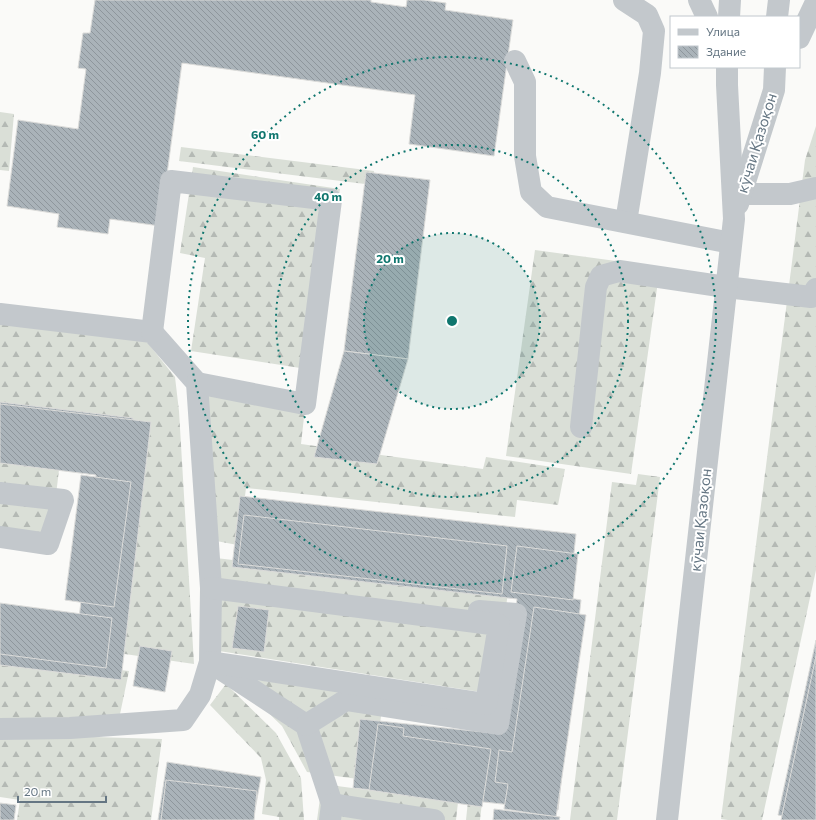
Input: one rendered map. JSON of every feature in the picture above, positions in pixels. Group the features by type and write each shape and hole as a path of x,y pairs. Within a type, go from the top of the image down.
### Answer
{"street":[{"path":"624,0 647,14 654,31 650,73 626,222"},
{"path":"699,0 707,16"},
{"path":"729,16 730,0"},
{"path":"777,16 779,0"},
{"path":"800,36 816,2"},
{"path":"514,61 525,82 525,156 531,192 547,207 731,243"},
{"name":"кӯчаи Қазоқон","path":"667,820 734,219 774,90 775,68"},
{"path":"774,90 785,68"},
{"name":"кӯчаи Қазоқон","path":"725,73 734,219"},
{"path":"0,314 152,332 197,382 306,404 331,200 171,181 152,332"},
{"path":"741,194 790,194 816,188"},
{"path":"581,427 596,287 601,276 619,271 726,287 811,297 816,289"},
{"path":"0,728 70,728 183,720 200,695 210,662 211,588 197,382"},
{"path":"0,493 63,500 48,544 0,537"},
{"path":"210,662 486,704 499,625 211,588"},
{"path":"211,588 516,614 498,724 346,700 306,725"},
{"path":"210,662 306,725 331,812 434,820"}],"green space":[{"path":"0,112 14,114 9,171 0,170"},
{"path":"816,126 816,570 762,820 728,820 721,819 805,160"},
{"path":"181,147 374,171 373,185 179,161"},
{"path":"193,167 340,189 313,370 191,351 205,258 180,253"},
{"path":"535,250 660,267 631,474 506,456"},
{"path":"0,317 147,342 175,377 179,411 194,664 90,649 116,465 0,451"},
{"path":"202,380 306,399 301,444 483,469 486,457 565,469 558,505 517,500 515,517 246,488 240,536 296,556 211,540"},
{"path":"0,463 59,470 49,552 0,546"},
{"path":"638,474 660,477 617,820 570,820 612,482 636,485"},
{"path":"216,558 508,593 493,694 219,651"},
{"path":"0,656 129,671 119,719 0,724"},
{"path":"231,677 384,695 372,781 307,772 282,726"},
{"path":"226,684 276,733 301,778 304,820 279,820 279,817 262,814 266,780 261,758 210,705"},
{"path":"0,736 162,739 151,820 17,820 20,800 0,797"},
{"path":"322,784 458,802 456,820 317,820"},
{"path":"468,801 482,802 480,820 466,820"}],"building":[{"path":"95,0 371,0 371,2 406,7 407,0 424,0 446,3 445,10 513,20 494,156 409,144 415,95 182,63 160,226 110,219 108,234 57,227 59,214 7,206 18,120 78,129 86,69 78,68 83,33 90,33"},
{"path":"366,172 430,180 408,359 344,351"},
{"path":"344,351 408,359 377,464 314,457"},
{"path":"0,402 133,418 128,468 0,453"},
{"path":"0,404 151,422 121,680 0,665 0,608 79,618 96,475 0,463"},
{"path":"81,475 131,482 114,607 65,600"},
{"path":"240,496 576,534 569,598 581,600 558,810 353,788 360,719 502,734 517,599 232,567"},
{"path":"244,515 507,546 502,594 238,564"},
{"path":"517,546 578,554 573,600 511,592"},
{"path":"0,603 112,618 106,668 0,654"},
{"path":"238,606 269,610 264,652 232,648"},
{"path":"534,607 586,615 556,817 504,809 508,784 495,782 499,750 512,752"},
{"path":"816,640 816,820 802,820 778,815"},
{"path":"140,646 172,651 165,692 133,686"},
{"path":"816,656 816,820 781,820"},
{"path":"378,724 404,728 403,736 491,749 482,807 369,790"},
{"path":"167,762 261,777 255,810 184,798 180,820 158,820"},
{"path":"166,780 257,791 254,820 161,820"},
{"path":"0,803 16,805 14,820 0,820"},
{"path":"494,809 560,817 559,820 493,820"}]}
